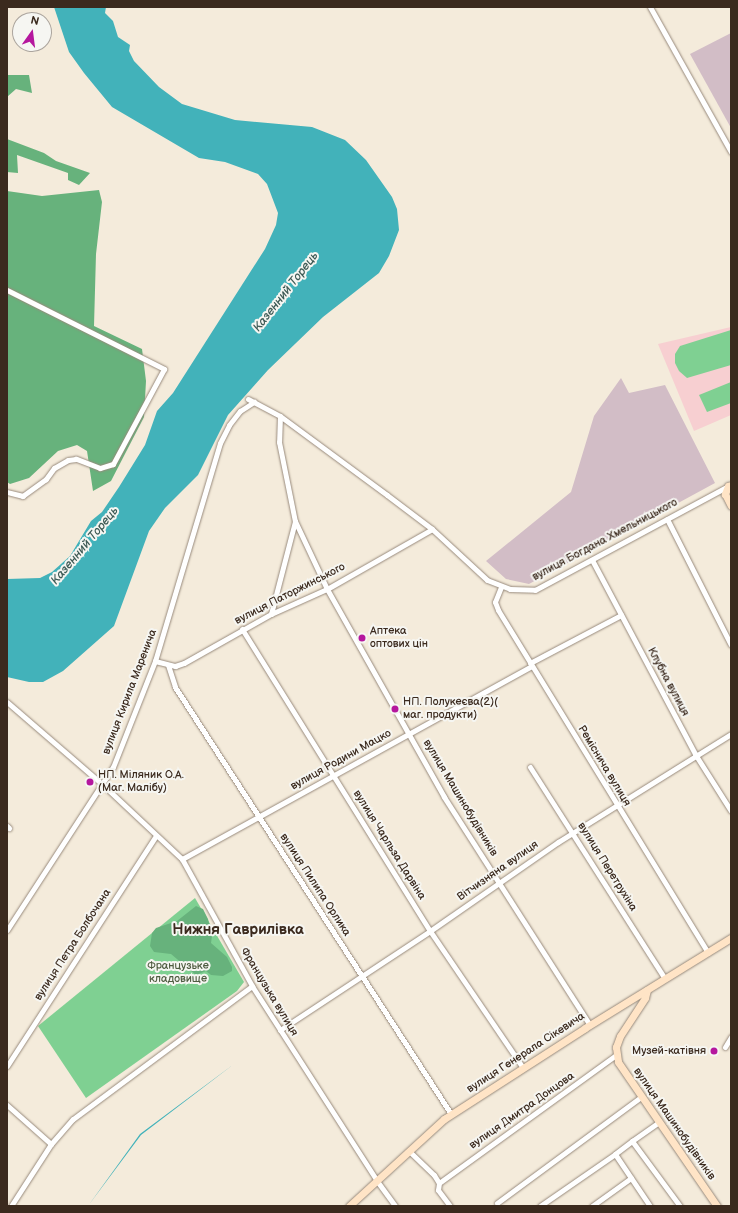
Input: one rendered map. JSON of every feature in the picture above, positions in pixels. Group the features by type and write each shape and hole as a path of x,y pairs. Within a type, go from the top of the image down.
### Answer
{"street":[{"path":"650,7 731,152"},
{"path":"7,290 164,369 113,464 100,468 76,459 68,460 54,468 46,479 23,496 7,492"},
{"name":"вулиця Богдана Хмельницького","path":"248,399 280,416 432,529 487,580 501,587 535,590 729,486"},
{"name":"вулиця Кирила Маренича","path":"7,930 113,767 155,661 220,443 228,425 240,411 254,402"},
{"name":"вулиця Машинобудівників","path":"280,416 279,442 295,521 327,589 444,797 590,1025"},
{"path":"729,486 725,494 731,506"},
{"path":"667,519 731,645"},
{"path":"271,614 295,521"},
{"name":"вулиця Паторжинського","path":"155,661 168,665 184,663 242,629 271,614 327,589 432,529"},
{"name":"Клубна вулиця","path":"592,560 695,754 731,811"},
{"name":"Реміснича вулиця","path":"501,587 496,602 498,610 530,665 708,953"},
{"name":"вулиця Родини Мацко","path":"182,859 334,776 621,615"},
{"name":"вулиця Чарльза Дарвіна","path":"242,629 430,931 523,1068"},
{"name":"вулиця Пилипа Орлика","path":"168,665 174,687 451,1114"},
{"name":"Французька вулиця","path":"7,702 102,784 182,859 252,986 377,1181 395,1206"},
{"name":"Вітчизняна вулиця","path":"280,1030 361,975 430,931 498,882 573,832 617,806 695,754 731,734"},
{"name":"вулиця Перетрухіна","path":"530,767 573,832 665,979"},
{"name":"вулиця Петра Болбочана","path":"7,1066 156,836"},
{"name":"вулиця Генерала Сікевича","path":"349,1206 451,1114 590,1025 731,938"},
{"path":"11,1206 51,1144 73,1119 252,986"},
{"path":"616,1055 620,1036 636,1012 647,990"},
{"path":"725,1047 731,1036"},
{"name":"вулиця Машинобудівників","path":"616,1055 659,1122 717,1206"},
{"name":"вулиця Дмитра Донцова","path":"439,1182 616,1055"},
{"path":"496,1205 642,1096"},
{"path":"7,1105 51,1144"},
{"path":"540,1206 659,1122"},
{"path":"632,1141 680,1206"},
{"path":"409,1151 427,1165 439,1182 438,1190 450,1206"},
{"path":"615,1154 650,1206"},
{"path":"592,1206 631,1178"}],"shaded area":[{"path":"731,33 731,128 690,54"},
{"path":"731,327 731,415 694,431 658,344"},
{"path":"621,378 629,393 665,385 715,483 529,584 506,579 486,561 571,492 594,416"}],"green space":[{"path":"7,75 29,75 32,93 16,89 7,97"},
{"path":"7,139 44,153 56,161 90,173 79,185 68,180 68,173 17,155 18,173 7,172"},
{"path":"99,190 102,202 96,254 94,326 142,349 146,381 144,417 111,481 93,491 87,451 77,445 58,451 29,478 10,484 7,482 7,191 42,196"},
{"path":"731,330 731,365 687,378 679,371 675,363 675,354 680,346"},
{"path":"731,382 731,403 707,412 699,395"},
{"name":"Французьке кладовище","path":"195,898 244,982 237,991 86,1098 38,1026"},
{"path":"196,906 203,909 208,919 212,936 211,943 227,957 232,967 232,971 223,976 211,975 206,971 196,975 171,954 154,952 150,946 152,933 156,928 177,921"}],"water":[{"name":"Казенний Торець","path":"54,7 106,7 105,13 113,21 118,37 130,45 129,51 134,61 159,87 182,104 235,120 312,127 345,140 366,160 392,197 397,209 399,230 389,256 379,273 323,317 268,370 228,415 198,475 165,508 149,531 114,626 63,671 43,682 29,682 7,677 7,579 40,578 52,572 70,556 91,521 102,512 119,487 145,445 157,411 173,393 265,249 276,225 278,213 267,184 258,174 225,162 199,158 112,107 69,52"},
{"path":"234,1064 141,1135 88,1206 140,1134"}],"place":[{"name":"Аптека оптових цін","path":"362,638"},
{"name":"НП. Полукеєва(2)( маг. продукти)","path":"395,709"},
{"name":"НП. Міляник О.А. (Маг. Малібу)","path":"90,782"},
{"name":"Музей-катівня","path":"714,1051"}],"district":[{"name":"Нижня Гаврилівка","path":"238,930"}]}
